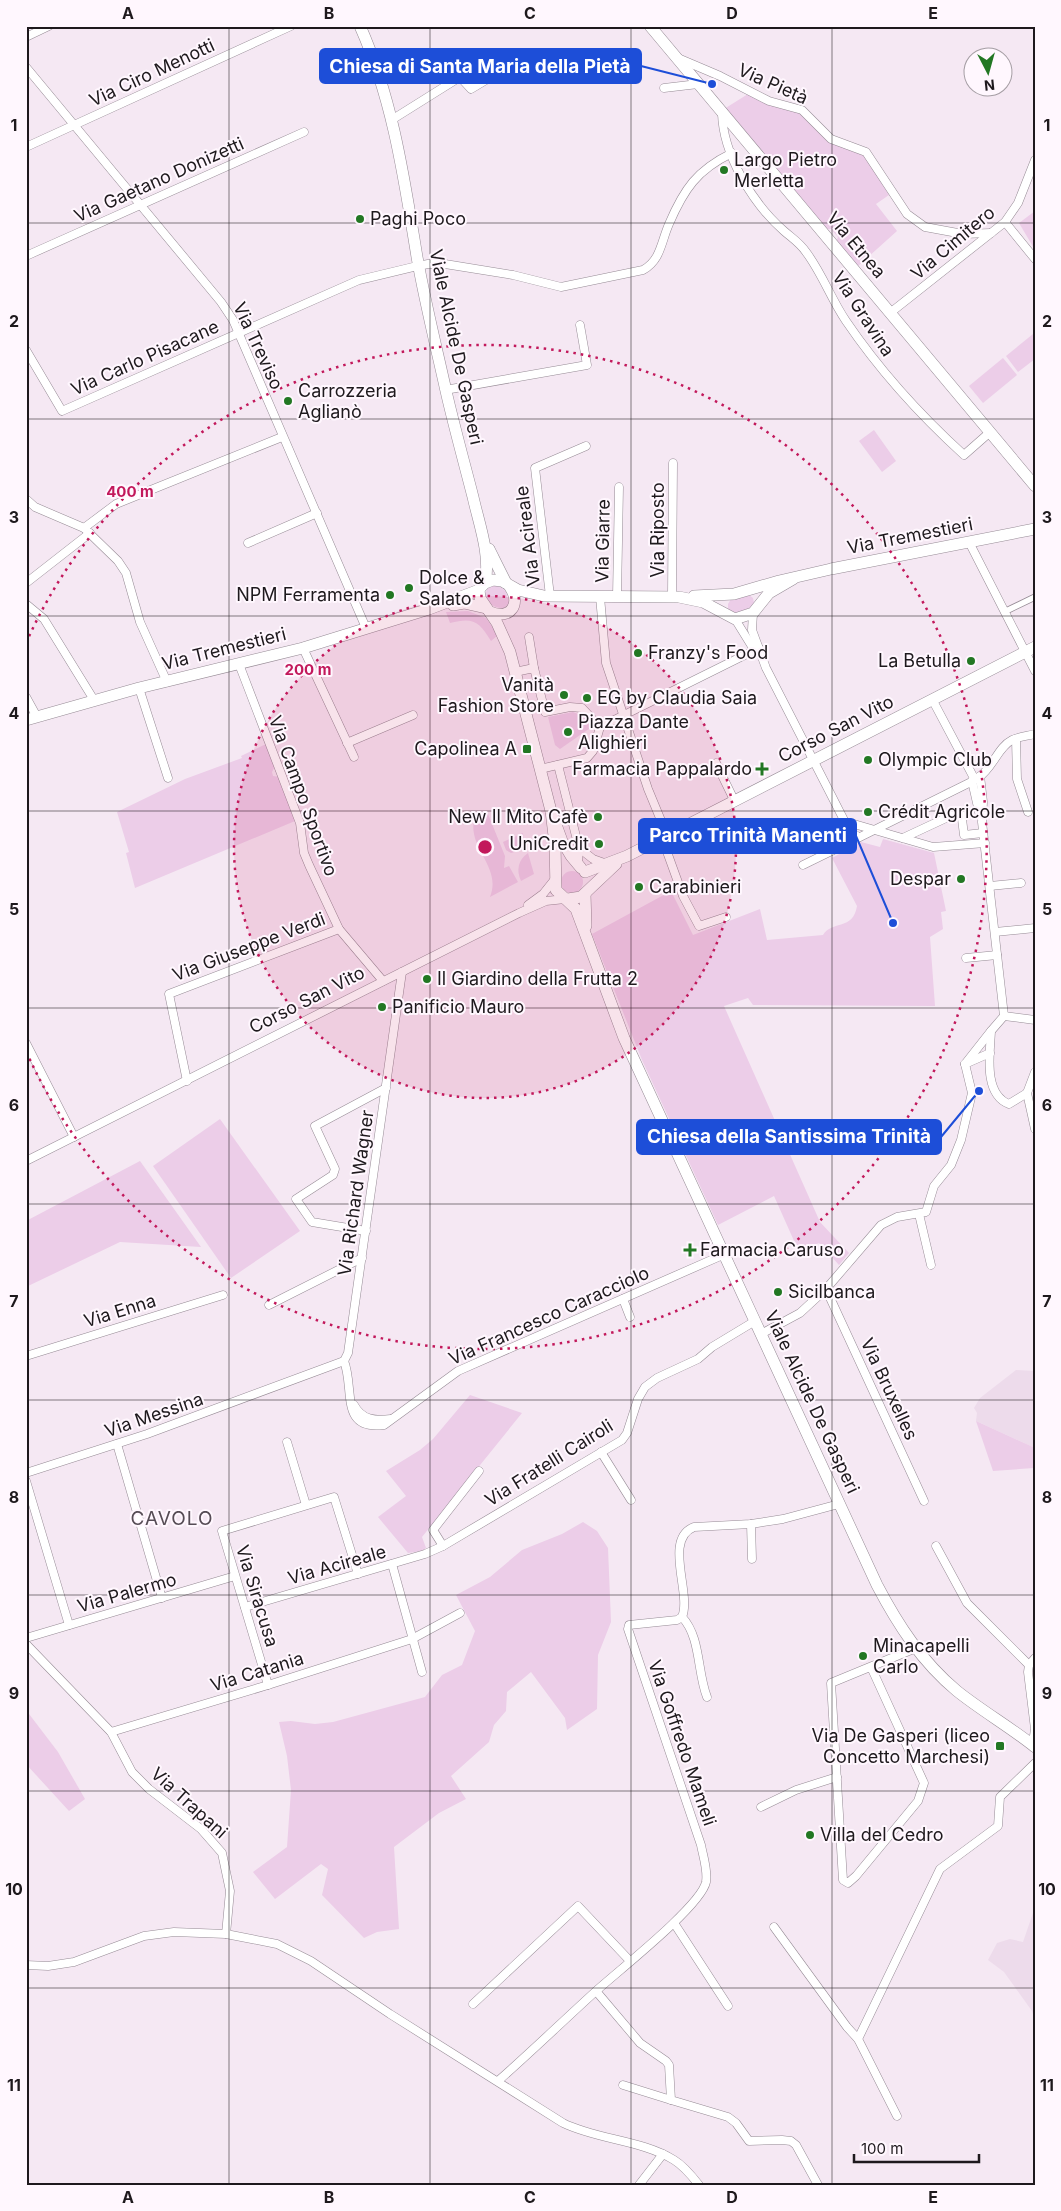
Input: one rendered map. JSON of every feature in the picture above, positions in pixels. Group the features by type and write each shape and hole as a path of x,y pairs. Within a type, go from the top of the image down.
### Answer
{"main road":[{"name":"Viale Alcide De Gasperi","path":"360,26 374,58 393,119 419,266 446,390 481,531"},
{"name":"Via Etnea","path":"650,26 1035,486"},
{"name":"Via Tremestieri","path":"793,579 831,569 1035,528"},
{"path":"481,531 500,574 514,593 507,626 510,652"},
{"path":"481,531 487,564 480,598 504,636 510,652 551,811 562,841 589,882 584,906 590,945"},
{"path":"676,597 703,602 732,617 756,609 776,588 793,579"},
{"path":"732,617 726,611 726,602 738,593 771,583 793,579"},
{"path":"429,609 493,580 547,596"},
{"path":"429,609 464,603 502,614 528,599 547,596 676,597 738,593 756,593 759,600 756,609"},
{"name":"Via Tremestieri","path":"32,718 139,688 303,648 429,609"},
{"name":"Corso San Vito","path":"627,856 1030,650"},
{"path":"551,811 555,844 557,892 576,909 590,945"},
{"path":"555,877 566,866 581,868 607,864 627,856"},
{"path":"566,899 576,899 586,892 606,872 627,856"},
{"name":"Viale Alcide De Gasperi","path":"590,945 624,1038 888,1606 916,1648 957,1690 1033,1745"}],"street":[{"path":"26,37 50,26"},
{"name":"Via Ciro Menotti","path":"26,147 291,26"},
{"name":"Via Pietà","path":"676,58 720,76 769,102 802,110 831,138 866,152 907,214 925,227 963,234 991,233"},
{"name":"Via Treviso","path":"26,67 234,320 282,437 318,513 366,628"},
{"path":"393,119 460,77 471,89 496,74"},
{"path":"664,88 698,84"},
{"path":"722,113 723,128 732,153"},
{"name":"Via Gaetano Donizetti","path":"26,256 304,132"},
{"name":"Via Carlo Pisacane","path":"26,350 62,411 359,280 419,266 445,264 512,275 561,287 643,270 656,260 668,224 687,188 712,162 732,153"},
{"name":"Via Gravina","path":"732,153 748,190 784,231 808,253 845,320 875,362 915,407 964,455 989,433"},
{"name":"Via Cimitero","path":"890,313 1005,222 1018,203 1035,160"},
{"path":"1005,222 1035,259"},
{"path":"446,390 587,365 580,324"},
{"path":"26,583 116,504 282,437"},
{"name":"Via Acireale","path":"547,596 535,468 586,446"},
{"name":"Via Riposto","path":"673,463 676,597"},
{"name":"Via Giarre","path":"617,597 619,487"},
{"path":"26,499 35,506 87,530 118,561 126,573 140,622 167,682"},
{"path":"248,543 318,513"},
{"path":"969,542 1004,612 1030,650 1035,671"},
{"path":"600,596 606,662 665,836 683,896 699,926 726,917"},
{"path":"1004,612 1035,597"},
{"path":"26,604 44,619 94,700"},
{"path":"756,609 752,630 757,649 847,826 859,831 854,840"},
{"path":"732,617 757,649"},
{"path":"529,637 534,668 545,712 570,707 582,708 603,726"},
{"path":"303,648 354,757"},
{"path":"540,770 587,758 593,751 603,726 757,649"},
{"name":"Via Campo Sportivo","path":"239,664 300,823 304,852 339,929 383,981"},
{"path":"515,672 534,668"},
{"path":"139,688 168,778"},
{"path":"26,697 32,718"},
{"path":"932,699 976,779 1004,1016 964,1064"},
{"path":"348,744 413,715"},
{"path":"803,866 976,779 994,763 1006,744 1035,734"},
{"path":"1016,739 1017,779 1028,812"},
{"path":"716,763 734,800"},
{"path":"558,765 579,848 581,868"},
{"path":"903,838 961,811 965,845"},
{"path":"847,826 876,830 933,847 985,843"},
{"path":"847,826 844,838 854,840"},
{"path":"831,852 847,826"},
{"path":"964,834 983,832"},
{"path":"579,848 593,859 607,864"},
{"path":"519,913 543,894 555,877"},
{"path":"990,886 1021,883"},
{"path":"519,913 546,901 566,899"},
{"name":"Corso San Vito","path":"26,1161 519,913"},
{"path":"995,932 1035,928"},
{"name":"Via Giuseppe Verdi","path":"187,1081 169,994 339,929"},
{"path":"966,958 997,955"},
{"name":"Via Richard Wagner","path":"344,1361 348,1353 402,972"},
{"path":"1004,1016 1035,1020"},
{"path":"991,1031 992,1086 1004,1102 1009,1104 1027,1093"},
{"path":"26,1043 74,1137"},
{"path":"964,1064 990,1053"},
{"path":"761,1334 800,1313 826,1289 881,1225 897,1217 926,1212 934,1186 951,1165 961,1140 972,1093 964,1064"},
{"path":"1035,1072 1027,1093 1035,1128"},
{"path":"366,1231 312,1222 296,1199 333,1175 335,1169 315,1126 386,1088"},
{"path":"919,1214 931,1265"},
{"name":"Via Francesco Caracciolo","path":"344,1361 348,1374 352,1411 360,1423 368,1427 384,1425 458,1371 725,1254"},
{"path":"269,1305 362,1258"},
{"name":"Via Bruxelles","path":"826,1289 924,1501"},
{"name":"Via Enna","path":"26,1356 223,1295"},
{"path":"623,1299 630,1317"},
{"name":"Via Fratelli Cairoli","path":"409,1559 443,1546 622,1440 627,1433 638,1399 645,1388 657,1378 698,1358 712,1347 755,1321"},
{"name":"Via Messina","path":"26,1473 117,1444 344,1361"},
{"path":"287,1442 306,1505"},
{"path":"117,1444 162,1598"},
{"path":"601,1452 631,1500"},
{"path":"443,1546 433,1530 480,1471"},
{"path":"26,1481 70,1625"},
{"name":"Via Siracusa","path":"268,1685 222,1531 334,1497 358,1574"},
{"path":"707,1697 691,1628 682,1617 685,1602 681,1577 680,1549 684,1534 694,1527 751,1524 839,1504"},
{"path":"751,1524 752,1559"},
{"path":"936,1546 958,1591 967,1603 1032,1661 1028,1672 1035,1729 1033,1745"},
{"name":"Via Acireale","path":"245,1607 409,1559"},
{"path":"392,1564 422,1672"},
{"name":"Via Palermo","path":"26,1638 235,1576"},
{"name":"Via Catania","path":"111,1732 412,1639 460,1613"},
{"name":"Via Goffredo Mameli","path":"498,2081 596,1991 674,1923 700,1894 706,1882 706,1866 701,1845 628,1629 629,1625 633,1623 677,1620 682,1617"},
{"name":"Via Trapani","path":"26,1644 111,1732 132,1772 149,1789 201,1829 222,1853 228,1872 230,1891 226,1934"},
{"path":"871,1667 924,1784 918,1801 848,1883 843,1880 830,1683 916,1648"},
{"path":"858,2038 940,1869 998,1826 1000,1797 1031,1770 1035,1763"},
{"path":"761,1807 796,1790 837,1777"},
{"path":"473,2004 578,1906 630,1961"},
{"path":"674,1923 728,2006"},
{"path":"774,1927 847,2026 858,2038 896,2116"},
{"path":"26,1965 48,1966 74,1962 130,1941 159,1934 186,1932 226,1934 277,1944 292,1950 390,2014 573,2128 663,2154 676,2161 699,2185"},
{"path":"596,1991 640,2043 669,2065 671,2100"},
{"path":"623,2085 728,2117 736,2123 749,2141 791,2141 796,2145 817,2183 808,2185"},
{"path":"639,2185 663,2154"}],"shaded area":[{"path":"748,94 768,104 799,112 828,139 865,155 889,195 876,204 897,231 857,267 836,242 838,237 831,229 825,229 724,109"},
{"path":"1035,211 1035,250 1019,223"},
{"path":"1033,334 1035,336 1035,359 1018,372 1006,356"},
{"path":"1003,358 1017,375 983,403 969,386"},
{"path":"874,430 896,461 882,472 859,441"},
{"path":"489,586 499,586 506,591 509,603 504,608 492,605 488,600 485,594"},
{"path":"749,595 753,598 754,603 747,611 736,614 728,610 728,604 731,599"},
{"path":"468,611 486,618 498,635 491,641 483,629 475,622 464,620 450,623 446,612"},
{"path":"573,712 583,716 593,726 560,749 555,745 548,717"},
{"path":"266,744 275,766 272,772 273,776 280,777 295,821 135,888 126,853 129,852 117,812 185,779 242,758 241,756"},
{"path":"488,814 505,856 504,868 509,866 518,882 490,897 493,886 492,876 473,830 474,820"},
{"path":"523,833 524,846 518,851 511,853 506,850 503,842"},
{"path":"883,839 934,853 946,911 941,912 943,929 930,937 935,1006 753,1005 748,998 724,1006 820,1222 849,1253 839,1265 819,1243 799,1252 774,1196 718,1225 642,1060 592,934 671,891 693,935 760,909 767,940 823,935 827,930 851,919 855,914 857,906 832,858 861,842 880,847"},
{"path":"528,853 534,874 521,881 519,866 522,859"},
{"path":"572,871 580,874 583,882 580,890 572,893 564,890 561,882 564,874"},
{"path":"220,1119 300,1231 231,1278 153,1166"},
{"path":"140,1161 201,1247 120,1242 26,1287 26,1221"},
{"path":"1016,1370 1035,1371 1035,1446 1033,1447 976,1421 977,1413 974,1408 980,1398"},
{"path":"470,1395 522,1413 422,1537 426,1548 422,1551 408,1553 378,1517 406,1496 386,1471 420,1450 433,1439"},
{"path":"976,1421 1033,1447 1034,1468 993,1471"},
{"path":"583,1522 597,1531 608,1548 611,1622 598,1655 597,1709 567,1730 565,1718 531,1672 507,1692 506,1711 494,1725 489,1742 451,1776 466,1799 439,1813 394,1847 399,1929 377,1932 364,1938 322,1895 328,1869 321,1864 275,1899 253,1872 287,1847 291,1790 287,1756 279,1722 291,1721 315,1724 333,1722 425,1697 442,1675 462,1665 475,1631 456,1595 490,1577 522,1550 562,1534"},
{"path":"26,1710 58,1752 85,1799 69,1811 26,1764"},
{"path":"1035,1907 1035,2021 1032,2011 1004,1972 988,1960 997,1943 1010,1939 1023,1942"}],"place":[{"name":"Chiesa di Santa Maria della Pietà","path":"712,84"},
{"name":"Largo Pietro Merletta","path":"724,170"},
{"name":"Paghi Poco","path":"360,219"},
{"name":"Carrozzeria Aglianò","path":"288,401"},
{"name":"Dolce & Salato","path":"409,588"},
{"name":"NPM Ferramenta","path":"390,595"},
{"name":"Franzy's Food","path":"638,653"},
{"name":"La Betulla","path":"971,661"},
{"name":"Vanità Fashion Store","path":"564,695"},
{"name":"EG by Claudia Saia","path":"587,698"},
{"name":"Piazza Dante Alighieri","path":"568,732"},
{"name":"Capolinea A","path":"527,749"},
{"name":"Olympic Club","path":"868,760"},
{"name":"Farmacia Pappalardo","path":"762,769"},
{"name":"Crédit Agricole","path":"868,812"},
{"name":"New Il Mito Cafè","path":"598,817"},
{"name":"UniCredit","path":"599,844"},
{"name":"Despar","path":"961,879"},
{"name":"Carabinieri","path":"639,887"},
{"name":"Parco Trinità Manenti","path":"893,923"},
{"name":"Il Giardino della Frutta 2","path":"427,979"},
{"name":"Panificio Mauro","path":"382,1007"},
{"name":"Chiesa della Santissima Trinità","path":"979,1091"},
{"name":"Farmacia Caruso","path":"690,1250"},
{"name":"Sicilbanca","path":"778,1292"},
{"name":"Minacapelli Carlo","path":"863,1656"},
{"name":"Via De Gasperi (liceo Concetto Marchesi)","path":"1000,1746"},
{"name":"Villa del Cedro","path":"810,1835"}],"district":[{"name":"CAVOLO","path":"172,1518"}]}
